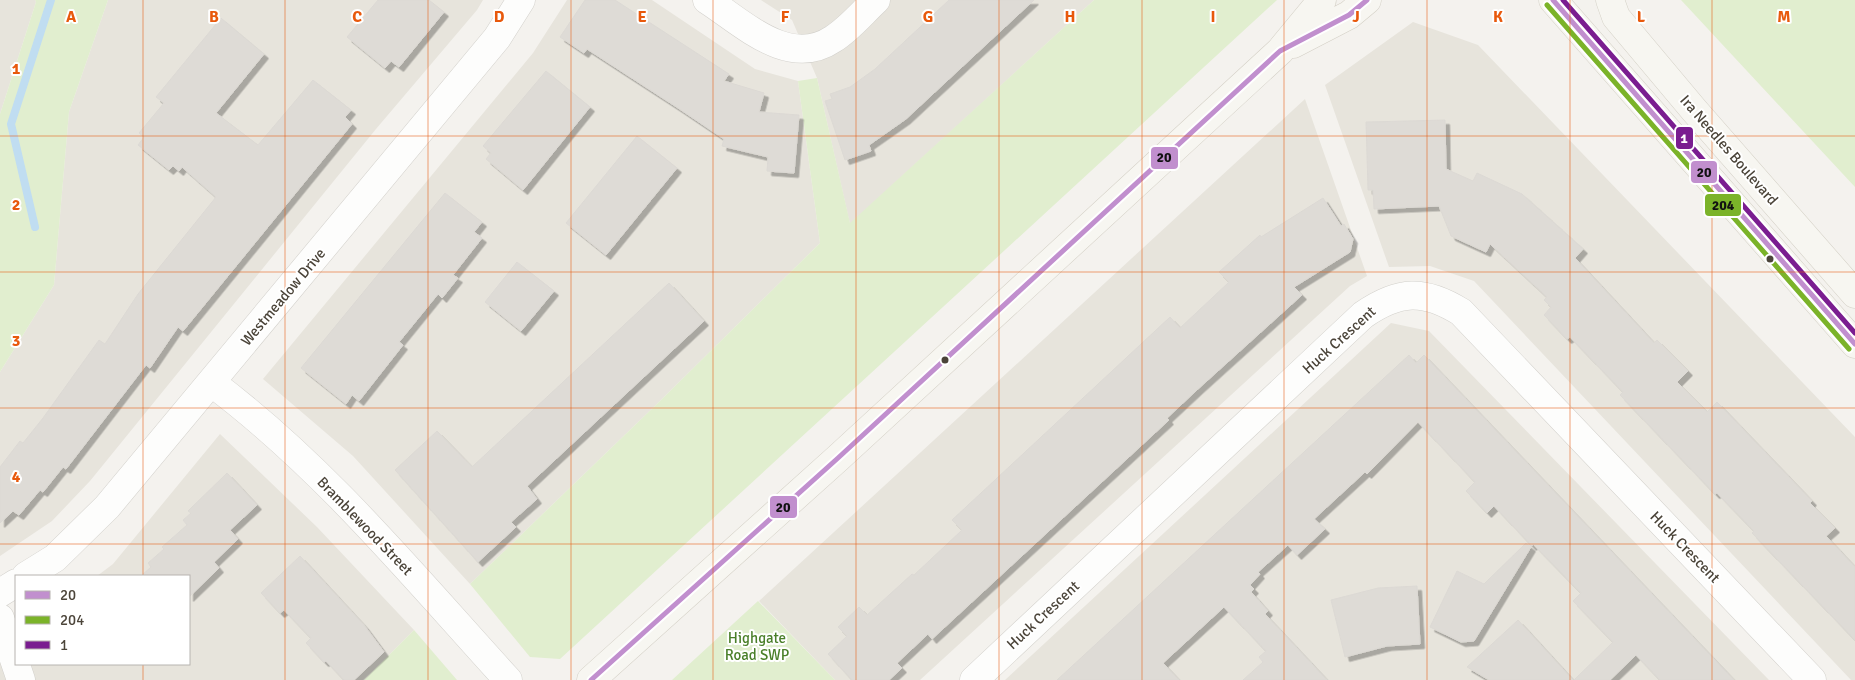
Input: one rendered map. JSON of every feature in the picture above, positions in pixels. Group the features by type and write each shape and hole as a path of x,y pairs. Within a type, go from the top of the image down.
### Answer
{"main road":[{"path":"591,680 831,464 1280,51 1322,0"},
{"path":"1280,51 1349,15 1367,0"},
{"path":"1553,0 1855,344"},
{"name":"Ira Needles Boulevard","path":"1610,0 1616,17 1855,294"}],"street":[{"name":"Westmeadow Drive","path":"28,575 55,558 107,507 497,38 521,0"},
{"path":"707,0 768,39 786,48 802,51 834,39 876,0"},
{"name":"Huck Crescent","path":"974,680 1363,315 1379,304 1395,297 1412,295 1428,296 1443,301 1461,312 1812,680"},
{"name":"Bramblewood Street","path":"212,383 245,408 347,503 508,680"},
{"path":"0,593 15,584"},
{"path":"0,618 15,662"},
{"path":"16,665 21,680"}],"shaded area":[{"path":"0,0 35,0 36,2 0,114"},
{"path":"108,0 483,0 477,10 376,129 90,481 52,521 0,556 0,372 54,285 69,112"},
{"path":"567,0 652,0 755,69 798,81 820,243 470,584 353,456 263,379 533,53"},
{"path":"761,0 1094,0 850,224 817,78 792,20"},
{"path":"1413,22 1478,45 1855,437 1855,680 1851,680 1474,281 1430,266 1389,267 1325,85"},
{"path":"1305,99 1367,276 1350,286 920,680 835,680 759,601"},
{"path":"1391,323 1429,331 1769,680 1005,680"},
{"path":"220,434 317,527 414,630 364,680 0,680 0,635 15,665 190,665 190,575 98,575 113,564"}],"green space":[{"path":"35,0 108,0 69,112 54,285 0,372 0,114 36,2"},
{"path":"1094,0 1277,0 560,659 530,657 470,584 820,243 798,81 817,78 850,223"},
{"path":"1681,0 1855,0 1855,187"},
{"name":"Highgate Road SWP","path":"758,601 835,680 672,680"},
{"path":"414,630 457,680 364,680"}],"building":[{"path":"378,0 429,0 444,12 399,67 391,61 385,68 347,37"},
{"path":"585,0 615,0 729,74 724,81 764,93 759,112 799,115 794,173 767,171 768,157 722,146 724,139 678,108 587,49 584,53 560,37"},
{"path":"949,0 1034,0 906,119 869,145 871,151 845,160 825,101 832,99 830,94 850,87 875,69"},
{"path":"221,18 264,54 216,113 258,145 313,80 351,110 345,117 352,124 183,331 178,327 150,368 146,365 66,469 63,467 43,492 40,490 19,515 13,511 0,523 0,467 20,441 23,443 43,418 99,340 105,344 138,294 216,197 182,167 179,171 173,166 169,170 138,145 144,137 139,133 164,103 156,97"},
{"path":"546,71 590,107 523,190 486,159 491,153 483,146"},
{"path":"1445,120 1446,169 1473,181 1477,173 1522,194 1583,249 1575,258 1654,343 1657,340 1688,371 1677,382 1707,412 1717,402 1812,501 1810,503 1835,528 1826,536 1855,567 1855,640 1752,533 1754,531 1717,493 1715,494 1620,395 1623,392 1570,337 1567,339 1544,315 1551,307 1544,300 1547,297 1490,244 1486,252 1451,236 1439,206 1374,209 1373,190 1368,190 1366,122"},
{"path":"637,136 677,168 606,255 566,223"},
{"path":"445,193 482,222 474,232 482,238 453,275 458,278 442,298 438,294 399,342 403,345 359,401 352,395 346,404 301,368"},
{"path":"1323,198 1341,226 1344,224 1353,239 1350,252 1294,287 1302,295 1198,389 1167,418 1169,420 932,639 928,634 897,663 902,668 889,680 852,680 828,654 847,636 838,627 859,607 867,615 912,574 914,575 962,530 952,520 1170,317 1180,328 1229,282 1219,272 1260,235 1261,237"},
{"path":"517,262 554,291 521,331 485,302"},
{"path":"669,283 704,321 527,486 537,499 511,522 516,527 478,562 395,470 437,431 472,467"},
{"path":"1409,355 1416,363 1424,355 1734,680 1660,680 1636,655 1610,680 1574,680 1613,642 1573,601 1581,593 1494,506 1487,513 1466,491 1475,482 1418,422 1367,474 1365,472 1314,519 1325,529 1297,555 1288,545 1258,572 1260,574 1250,585 1254,589 1251,592 1268,611 1265,614 1327,680 1243,680 1263,662 1259,657 1266,651 1224,607 1163,663 1179,680 1057,680"},
{"path":"227,473 257,505 230,530 238,539 214,562 219,568 190,596 190,575 142,575 151,567 148,563 164,549 162,547 187,525 183,520 191,513 188,511"},
{"path":"1526,543 1531,547 1474,641 1461,642 1430,627 1457,571 1484,584"},
{"path":"300,556 364,625 384,652 354,680 344,680 326,661 324,662 306,643 311,638 284,610 280,613 261,593"},
{"path":"1417,586 1420,644 1387,646 1345,657 1331,600 1378,588"},
{"path":"1518,620 1573,680 1489,680 1467,667"}],"waterway":[{"path":"35,227 11,124 51,0"}],"transit line":[{"name":"20","path":"591,680 838,458 1280,51 1349,15 1367,0"},
{"name":"20","path":"1553,0 1855,344"},
{"name":"1","path":"1563,0 1855,333"},
{"name":"204","path":"1547,5 1849,349"}]}
